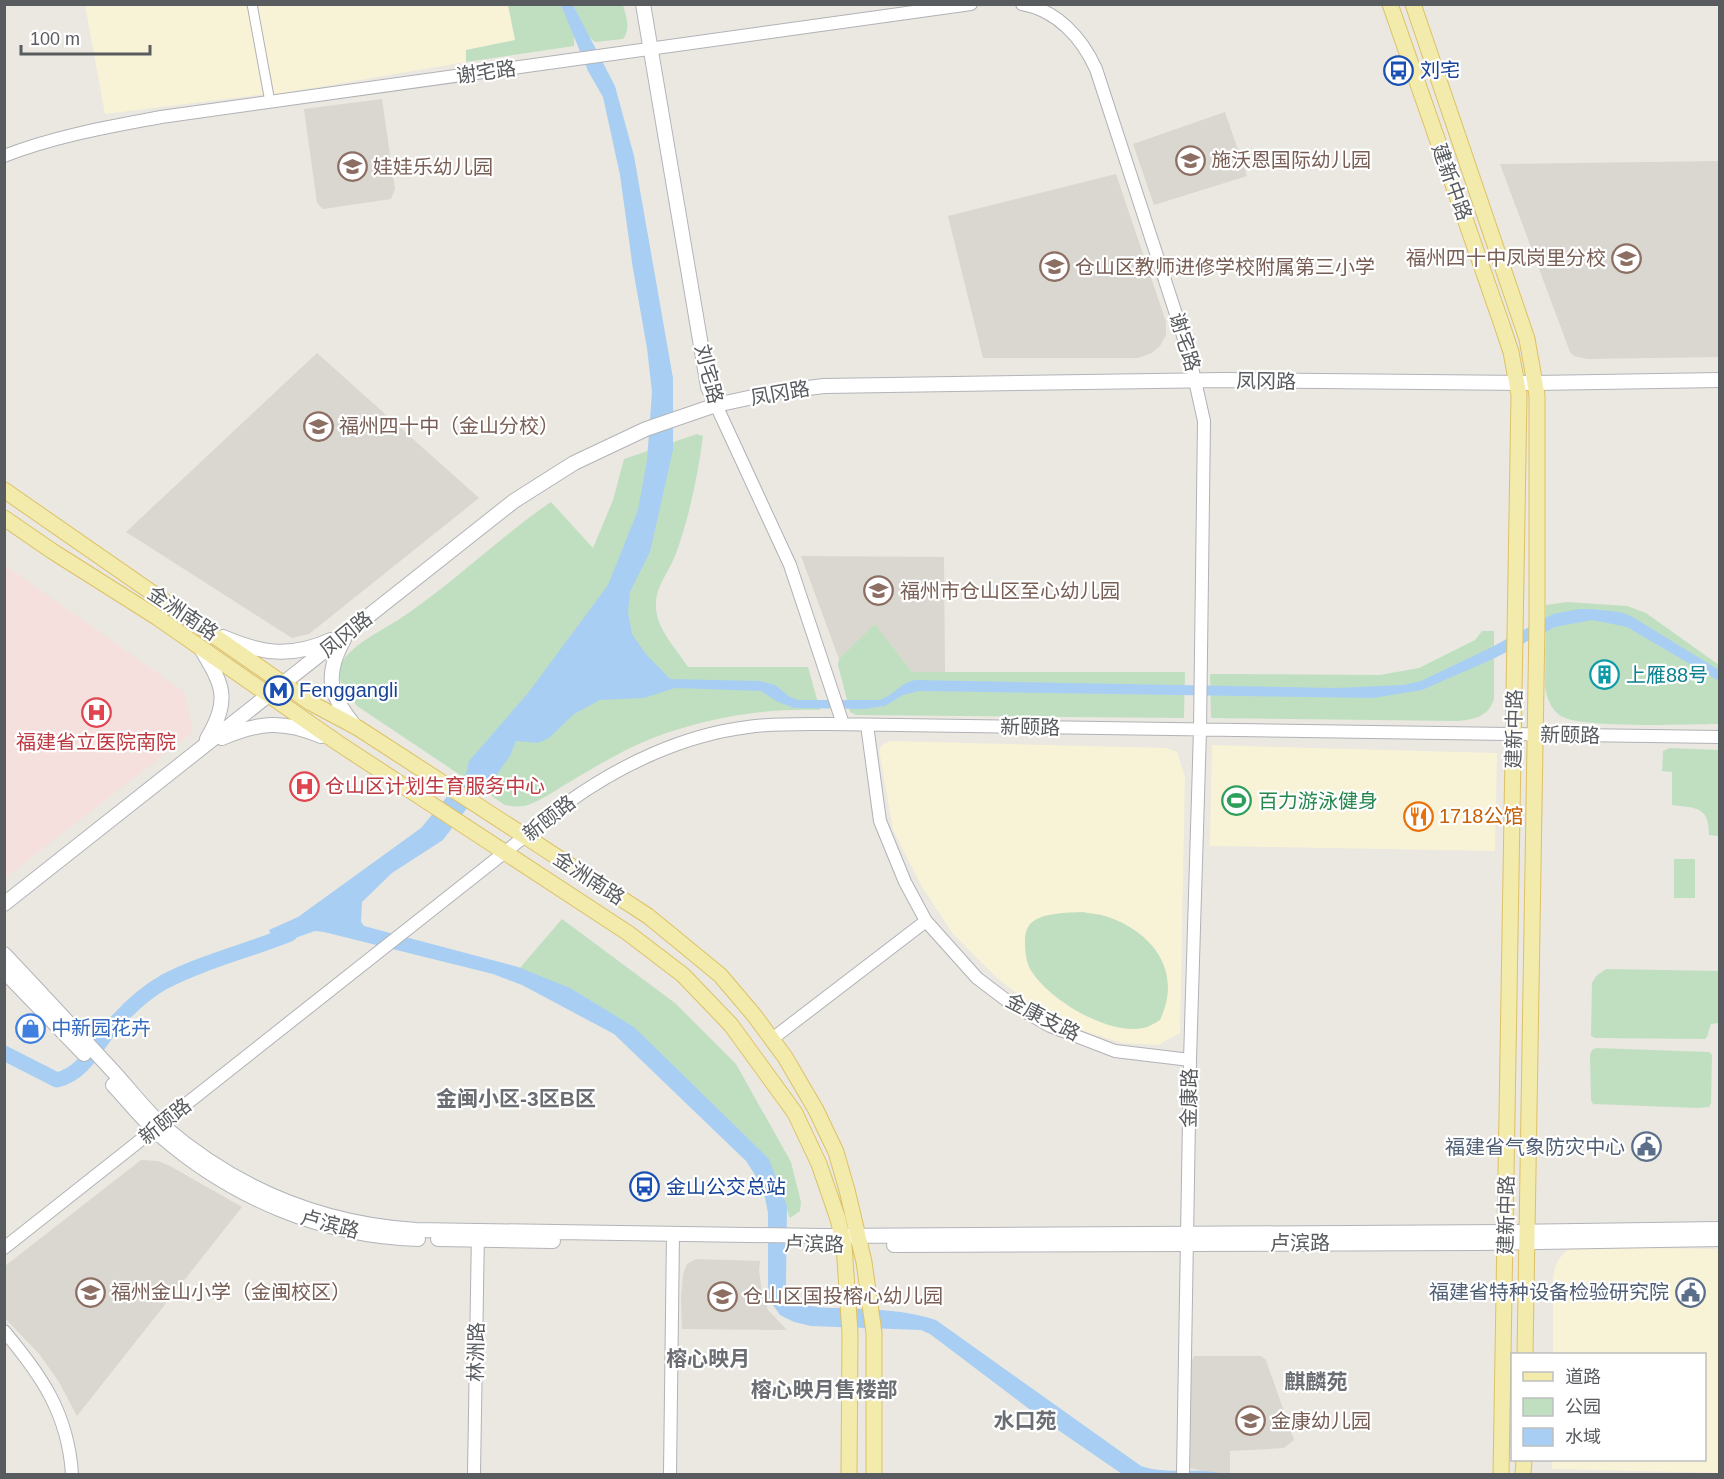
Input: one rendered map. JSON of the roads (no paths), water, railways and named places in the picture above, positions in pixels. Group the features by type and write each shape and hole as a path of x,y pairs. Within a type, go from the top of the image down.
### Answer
{"main road":[{"name":"刘宅路","path":"643,4 708,387 716,405"},
{"name":"建新中路","path":"1390,4 1511,352 1520,405 1501,1474"},
{"name":"建新中路","path":"1413,4 1527,339 1538,404 1538,623 1526,1353"},
{"name":"凤冈路","path":"4,904 514,501 574,463 676,417 716,405 776,392 845,384 1196,381 1536,383 1719,380"},
{"name":"金洲南路","path":"4,490 311,703 358,729 648,916 720,975 772,1039 805,1090 827,1131 841,1166 859,1240 872,1308 874,1474"},
{"name":"金洲南路","path":"4,518 198,644 338,743 608,920 665,960 700,991 731,1025 787,1100 800,1123 819,1164 843,1240 850,1333 849,1474"},
{"path":"212,633 242,645 277,653 305,650 347,633"},
{"path":"347,633 337,651 331,681 339,706 358,729"},
{"path":"198,644 218,679 223,698 218,722 203,746"},
{"path":"203,746 244,729 276,724 305,729 338,743"},
{"path":"4,954 78,1041"},
{"name":"卢滨路","path":"4,971 78,1041 186,1156 222,1180 291,1214 339,1229 379,1236 478,1235 843,1240 1506,1237"},
{"path":"1528,1237 1719,1229"},
{"path":"1506,1237 1719,1239"}],"street":[{"path":"252,4 270,102"},
{"name":"谢宅路","path":"4,156 91,130 161,117 971,4"},
{"name":"谢宅路","path":"1022,4 1041,10 1057,19 1076,36 1092,61 1157,251 1196,381 1204,421 1200,730"},
{"name":"刘宅路","path":"716,405 790,565 843,724"},
{"name":"新颐路","path":"4,1248 584,791 629,765 700,737 745,727 782,724 843,724 1719,737"},
{"name":"金康支路","path":"867,725 880,821 904,882 926,921 977,978 1010,1003 1050,1026 1116,1051 1190,1060"},
{"name":"金康路","path":"1183,1471 1190,1060 1200,730"},
{"path":"772,1039 926,921"},
{"name":"林洲路","path":"474,1474 478,1235"},
{"path":"670,1474 673,1238"},
{"path":"4,1330 39,1374 56,1404 66,1433 72,1474"}],"water":[{"path":"561,5 573,5 615,86 634,156 673,378 673,450 650,552 630,592 628,612 632,634 646,654 670,679 760,681 775,685 790,697 798,700 879,700 906,683 917,680 1335,688 1403,685 1421,681 1492,647 1553,614 1579,609 1620,612 1631,616 1719,670 1719,681 1627,627 1592,620 1555,627 1493,659 1422,690 1373,698 919,691 903,695 885,706 864,709 794,708 776,701 761,691 675,688 644,698 600,700 574,714 549,738 538,743 516,741 510,756 495,777 483,787 443,840 392,873 362,902 361,922 364,926 518,967 570,988 634,1027 769,1159 787,1206 786,1284 798,1300 817,1307 891,1311 936,1320 1141,1466 1161,1470 1224,1474 1122,1474 1045,1421 930,1334 921,1330 811,1326 794,1322 780,1315 768,1298 768,1213 757,1178 746,1161 614,1034 522,985 493,974 324,932 315,931 275,945 269,930 298,917 421,828 466,774 469,761 528,693 608,585 638,510 647,460 652,392 647,348 620,175 603,97 588,71"}],"waterway":[{"path":"4,1053 57,1080 67,1076 84,1063 123,1015 164,982 194,968 290,934"}],"place":[{"name":"刘宅","path":"1399,70"},
{"name":"施沃恩国际幼儿园","path":"1190,160"},
{"name":"娃娃乐幼儿园","path":"352,167"},
{"name":"福州四十中凤岗里分校","path":"1627,258"},
{"name":"仓山区教师进修学校附属第三小学","path":"1054,267"},
{"name":"福州四十中（金山分校）","path":"318,426"},
{"name":"福州市仓山区至心幼儿园","path":"879,591"},
{"name":"上雁88号","path":"1605,675"},
{"name":"Fenggangli","path":"278,690"},
{"name":"福建省立医院南院","path":"96,712"},
{"name":"仓山区计划生育服务中心","path":"304,786"},
{"name":"百力游泳健身","path":"1237,801"},
{"name":"1718公馆","path":"1418,816"},
{"name":"中新园花卉","path":"30,1028"},
{"name":"福建省气象防灾中心","path":"1646,1147"},
{"name":"金山公交总站","path":"645,1187"},
{"name":"福州金山小学（金闽校区）","path":"90,1292"},
{"name":"福建省特种设备检验研究院","path":"1690,1292"},
{"name":"仓山区国投榕心幼儿园","path":"722,1296"},
{"name":"金康幼儿园","path":"1250,1421"}],"district":[{"name":"金闽小区-3区B区","path":"516,1098"},
{"name":"榕心映月","path":"708,1358"},
{"name":"麒麟苑","path":"1316,1381"},
{"name":"榕心映月售楼部","path":"824,1389"},
{"name":"水口苑","path":"1025,1420"}]}
